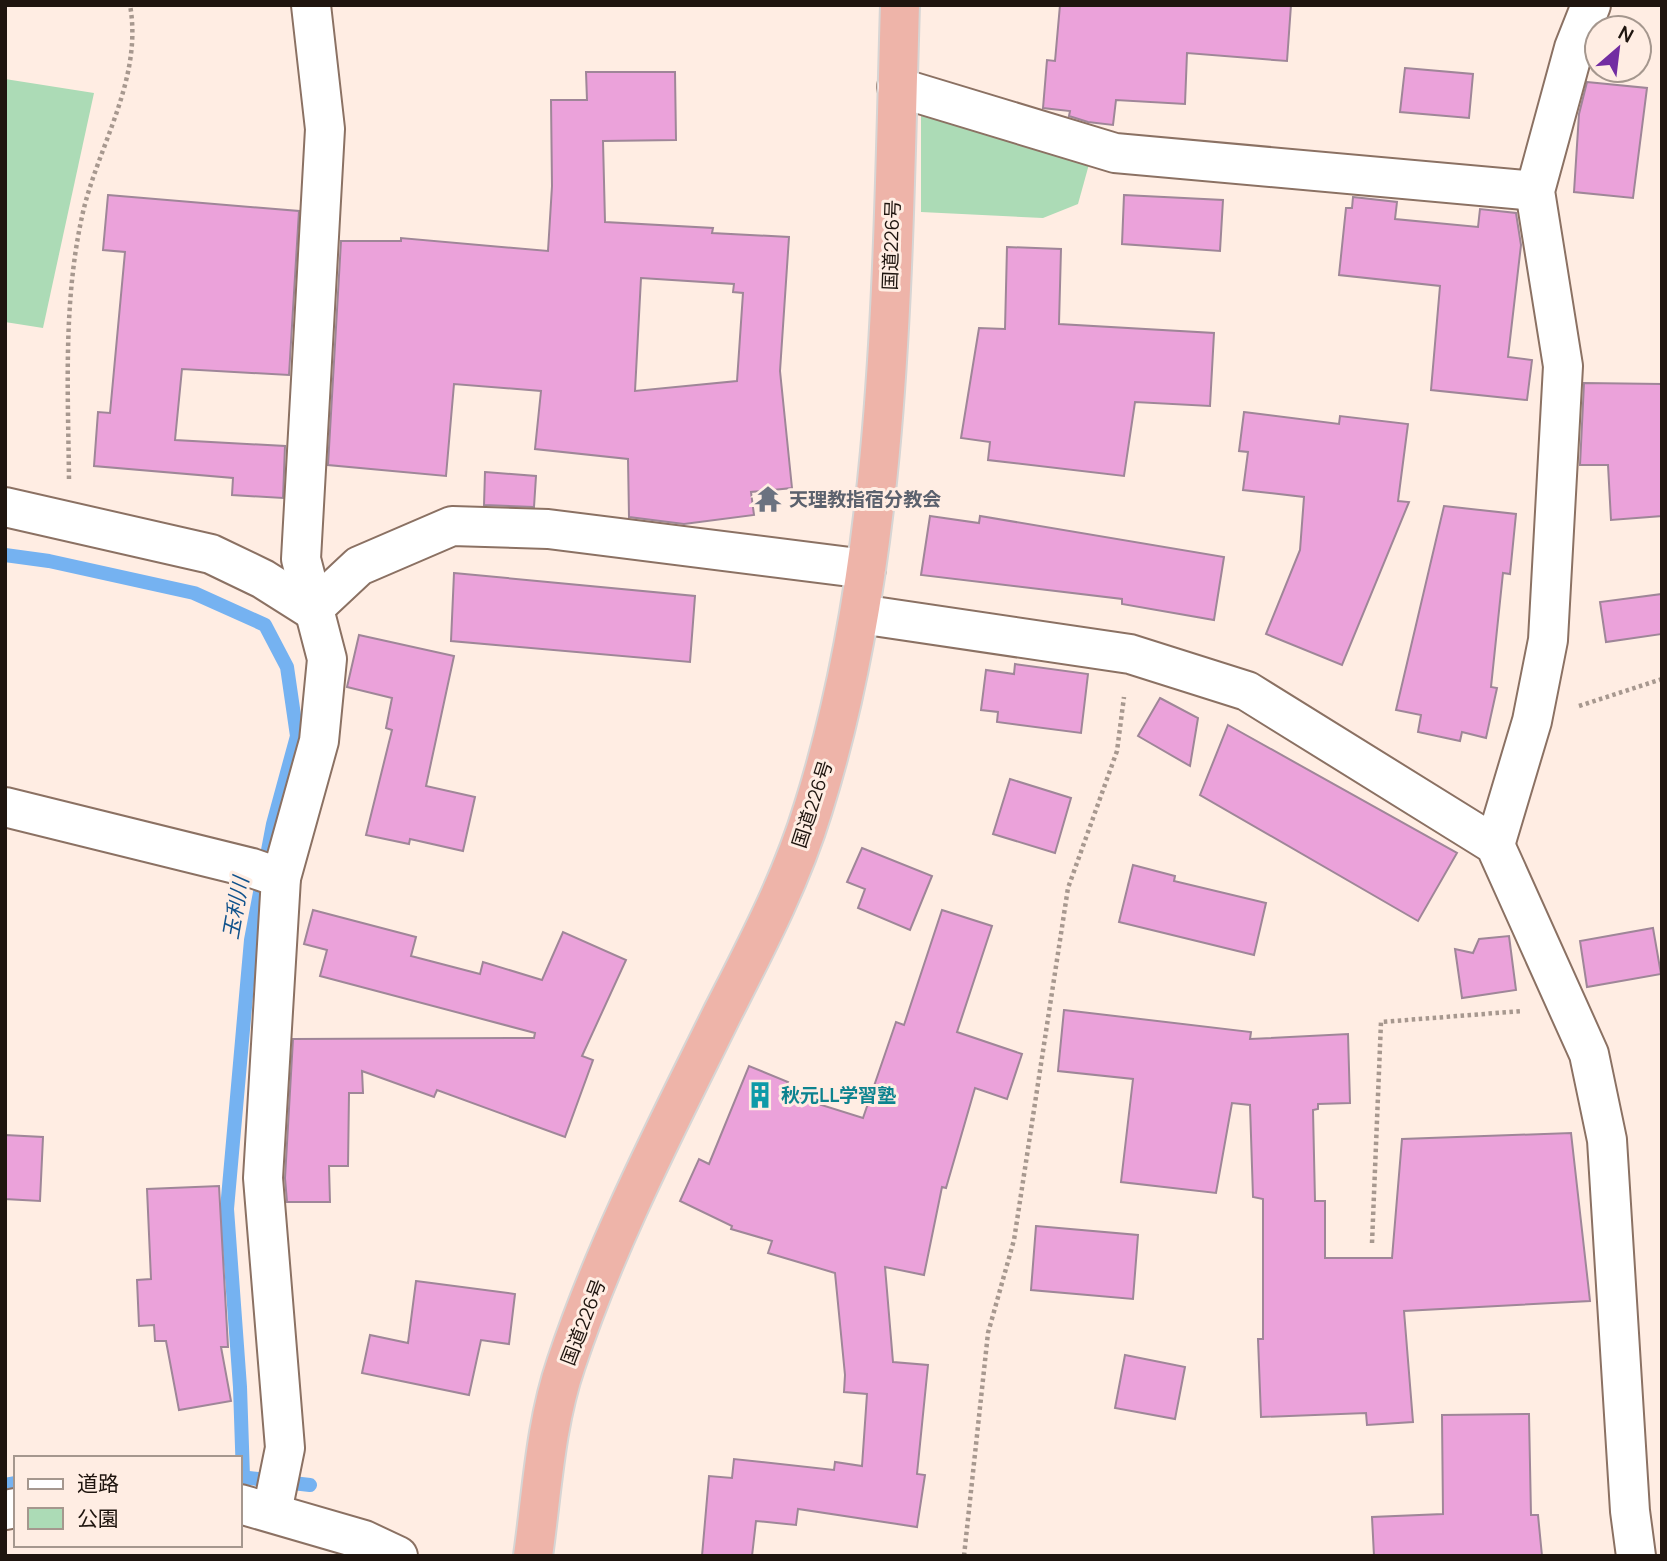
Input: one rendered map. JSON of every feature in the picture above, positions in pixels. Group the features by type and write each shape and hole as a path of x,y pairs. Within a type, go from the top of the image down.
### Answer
{"highway":[{"name":"国道226号","path":"533,1556 544,1469 564,1367 639,1182 781,893 813,811 849,673 860,614 883,424 900,5"}],"street":[{"path":"311,5 325,129 301,559 312,610 327,659 319,741 270,874 263,1178 285,1448 262,1507 364,1540 398,1556"},
{"path":"1496,845 1532,721 1548,640 1563,366 1535,191 1574,48 1591,5"},
{"path":"897,87 1115,153 1535,191"},
{"path":"5,507 211,554 263,579 312,610"},
{"path":"312,610 359,566 452,526 548,529 866,569"},
{"path":"860,614 1130,654 1247,691 1496,845 1589,1054 1607,1140 1630,1511 1636,1556"},
{"path":"5,807 270,874"}],"path":[{"path":"69,521 67,320 84,211 122,97 130,53 130,5"},
{"path":"964,1556 988,1333 1014,1240 1068,888 1117,751 1130,654"},
{"path":"1532,721 1662,679"},
{"path":"1372,1243 1381,1022 1569,1008"}],"green space":[{"path":"5,79 94,93 43,328 5,322"},
{"path":"921,110 1091,157 1078,204 1043,218 921,212"}],"building":[{"path":"1060,5 1291,5 1287,61 1187,53 1185,104 1116,100 1113,125 1088,122 1069,116 1070,111 1043,108 1047,60 1055,61"},
{"path":"1405,68 1473,74 1469,118 1400,112"},
{"path":"586,72 675,72 676,140 603,141 605,222 713,228 712,233 789,237 780,371 792,488 751,492 754,515 684,524 629,517 628,459 535,449 541,391 454,384 446,476 328,465 341,241 401,241 401,238 548,251 552,186 551,100 587,100","holes":["641,278 734,284 733,292 743,293 737,381 635,391"]},
{"path":"1586,84 1647,88 1633,198 1574,192 1579,114"},
{"path":"108,195 299,211 289,375 182,369 175,440 285,446 283,498 232,495 233,478 94,466 98,412 110,413 125,252 103,250"},
{"path":"1124,195 1223,200 1220,251 1122,244"},
{"path":"1353,197 1397,202 1395,219 1478,227 1480,209 1516,213 1521,245 1508,357 1532,360 1527,400 1431,390 1440,286 1339,275 1346,208 1352,208"},
{"path":"1007,247 1061,249 1059,324 1214,333 1210,406 1135,402 1124,476 988,460 990,442 961,438 979,328 1005,329"},
{"path":"1584,383 1662,384 1662,516 1611,520 1608,465 1580,465"},
{"path":"1244,412 1339,424 1340,416 1408,424 1398,501 1409,502 1342,665 1266,634 1300,550 1304,497 1243,490 1248,452 1239,451"},
{"path":"485,472 536,476 534,507 484,505"},
{"path":"1444,506 1516,514 1510,574 1503,573 1491,687 1497,688 1486,738 1462,732 1460,741 1418,732 1421,715 1396,710"},
{"path":"930,516 979,523 980,516 1224,557 1214,620 1122,604 1122,599 921,575"},
{"path":"454,573 695,596 690,662 451,641"},
{"path":"1662,594 1662,634 1606,642 1600,602"},
{"path":"359,635 454,656 426,786 475,797 463,851 410,839 409,844 366,835 392,730 386,728 392,698 347,687"},
{"path":"1015,664 1088,674 1081,733 997,722 998,712 981,710 986,670 1014,674"},
{"path":"1160,698 1198,718 1190,766 1138,736"},
{"path":"1228,725 1457,853 1418,921 1200,795"},
{"path":"1010,779 1071,798 1055,853 993,834"},
{"path":"862,848 932,876 910,930 858,908 865,889 847,882"},
{"path":"1133,865 1175,876 1174,881 1266,903 1254,955 1119,922"},
{"path":"313,910 416,937 411,956 480,974 483,962 542,980 563,932 626,960 582,1056 593,1060 565,1137 437,1090 434,1097 362,1071 363,1093 349,1093 348,1166 329,1166 330,1202 287,1202 285,1178 293,1039 534,1038 535,1033 320,976 327,950 304,944"},
{"path":"942,910 992,926 957,1032 1022,1054 1007,1099 975,1088 946,1188 942,1187 924,1275 885,1267 893,1362 928,1365 917,1474 925,1475 917,1527 798,1509 796,1525 756,1521 752,1556 702,1556 709,1476 732,1478 734,1459 834,1470 835,1462 862,1466 867,1394 844,1392 845,1375 835,1273 768,1253 772,1241 731,1229 732,1226 680,1201 699,1159 709,1164 749,1066 788,1082 783,1093 863,1118 896,1022 904,1025"},
{"path":"1653,928 1661,974 1587,987 1580,941"},
{"path":"1509,936 1516,990 1462,998 1455,949 1473,953 1479,939"},
{"path":"1064,1010 1251,1032 1250,1039 1348,1034 1350,1103 1318,1104 1318,1109 1313,1110 1315,1201 1325,1201 1325,1258 1392,1258 1402,1139 1571,1133 1590,1301 1404,1311 1413,1422 1367,1425 1366,1413 1261,1417 1258,1339 1263,1339 1263,1199 1253,1197 1250,1105 1232,1103 1216,1193 1121,1182 1133,1079 1058,1071"},
{"path":"5,1135 43,1137 40,1201 5,1199"},
{"path":"219,1186 228,1347 221,1347 231,1401 179,1410 166,1341 155,1341 154,1325 139,1326 137,1280 151,1279 147,1189"},
{"path":"1036,1226 1138,1235 1133,1299 1031,1290"},
{"path":"416,1281 515,1294 509,1344 481,1340 469,1395 362,1373 370,1335 408,1343"},
{"path":"1125,1355 1185,1367 1175,1419 1115,1408"},
{"path":"1529,1414 1531,1515 1538,1515 1542,1556 1374,1556 1372,1517 1443,1514 1442,1415"}],"waterway":[{"name":"玉利川","path":"5,555 49,561 194,593 265,625 287,667 297,736 273,824 251,940 227,1209 240,1387 243,1477"},
{"path":"242,1477 310,1485"},
{"path":"5,1485 14,1483"}],"place":[{"name":"天理教指宿分教会","path":"768,499"},
{"name":"秋元LL学習塾","path":"760,1095"}]}
